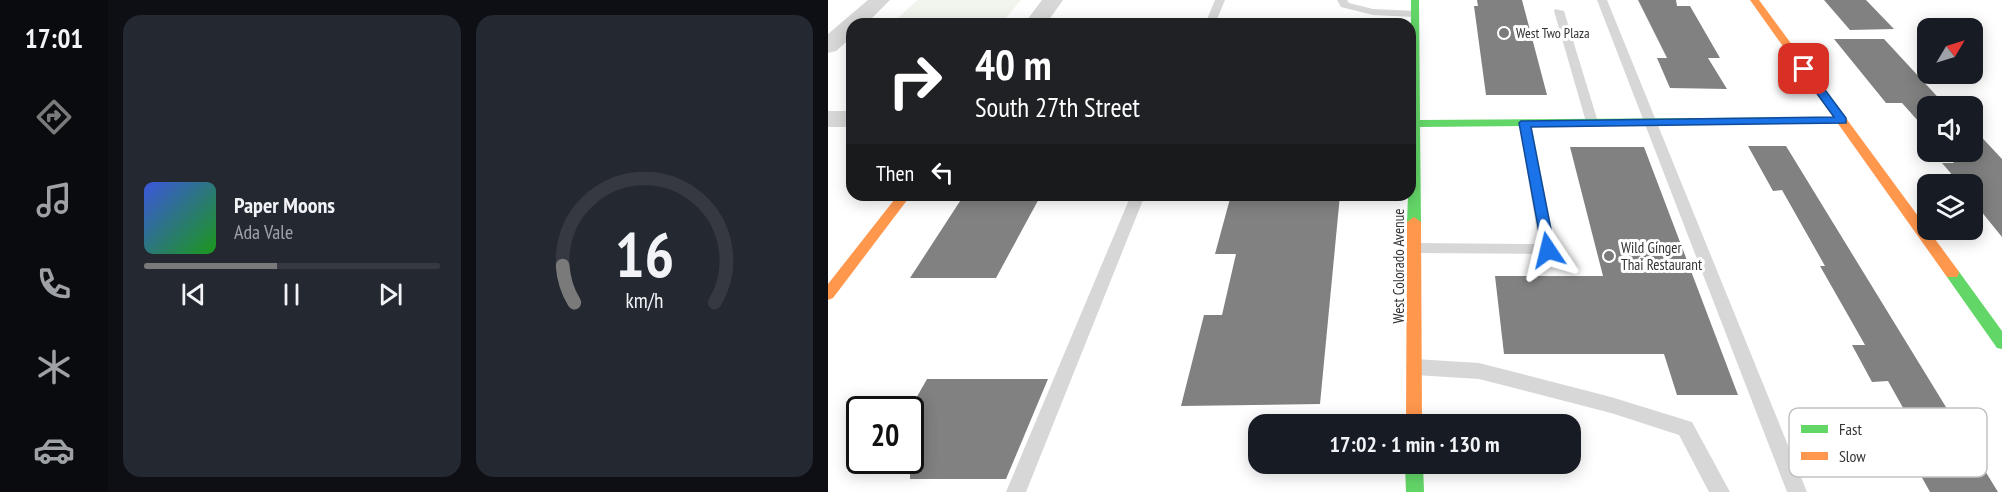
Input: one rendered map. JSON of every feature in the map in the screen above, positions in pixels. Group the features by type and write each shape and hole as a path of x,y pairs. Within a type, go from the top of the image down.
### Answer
{"street":[{"path":"859,18 880,0"},
{"path":"1040,18 1053,0"},
{"path":"1754,0 2002,343"},
{"path":"828,46 846,30"},
{"path":"828,119 846,119"},
{"path":"1416,124 1842,120"},
{"path":"828,294 899,201"},
{"name":"West Colorado Avenue","path":"1413,201 1414,414"},
{"path":"1414,474 1414,492"}],"lane":[{"path":"1212,18 1220,0"},
{"path":"1342,0 1345,5 1373,12 1415,7"},
{"path":"1602,0 1789,472"},
{"path":"1559,11 1592,122"},
{"path":"1414,249 1548,250 1525,123"},
{"path":"1016,492 1136,201"},
{"path":"1414,368 1479,371 1611,405 1685,428 1720,492"},
{"path":"1791,477 1797,492"}],"shaded area":[{"path":"917,0 1021,0 1006,18 898,18"}],"building":[{"name":"West Two Plaza","path":"1477,0 1522,0 1547,95 1486,95 1474,6 1478,6"},
{"path":"1638,0 1676,0 1677,6 1690,6 1720,58 1708,58 1727,89 1670,88 1657,58 1667,58"},
{"path":"1824,0 1866,0 1894,29 1850,30"},
{"path":"1834,39 1884,39 1917,75 1917,84 1926,84 1937,96 1917,96 1917,120 1902,103 1886,103"},
{"path":"1983,139 2002,159 2002,237 1983,214 1983,174 1951,174 1942,163 1983,162"},
{"path":"1748,146 1786,146 1947,408 1903,408 1888,381 1872,382 1852,345 1865,345 1820,266 1825,266 1782,190 1773,191"},
{"path":"1570,147 1644,147 1738,395 1677,395 1664,354 1504,354 1495,276 1603,276"},
{"path":"960,201 1038,201 996,278 910,278"},
{"path":"1229,201 1339,201 1320,404 1181,406 1204,315 1222,315 1236,254 1215,254"},
{"path":"927,379 1048,379 1006,479 910,479 910,474 924,474 924,396 917,396"},
{"path":"1987,474 1998,492 1930,492 1922,477 1987,477"}],"traffic: fast":[{"path":"1415,0 1415,18"},
{"path":"1416,124 1842,120"},
{"path":"1414,201 1414,222"},
{"path":"1952,273 2002,343"},
{"path":"1414,474 1415,492"}],"traffic: slow":[{"path":"1754,0 1952,273"},
{"path":"828,294 900,201"},
{"path":"1414,222 1414,414"}],"place":[{"name":"West Two Plaza","path":"1504,33"},
{"name":"Wild Ginger Thai Restaurant","path":"1609,256"}],"route":[{"path":"1548,250 1525,123 1842,120 1804,69"}]}
